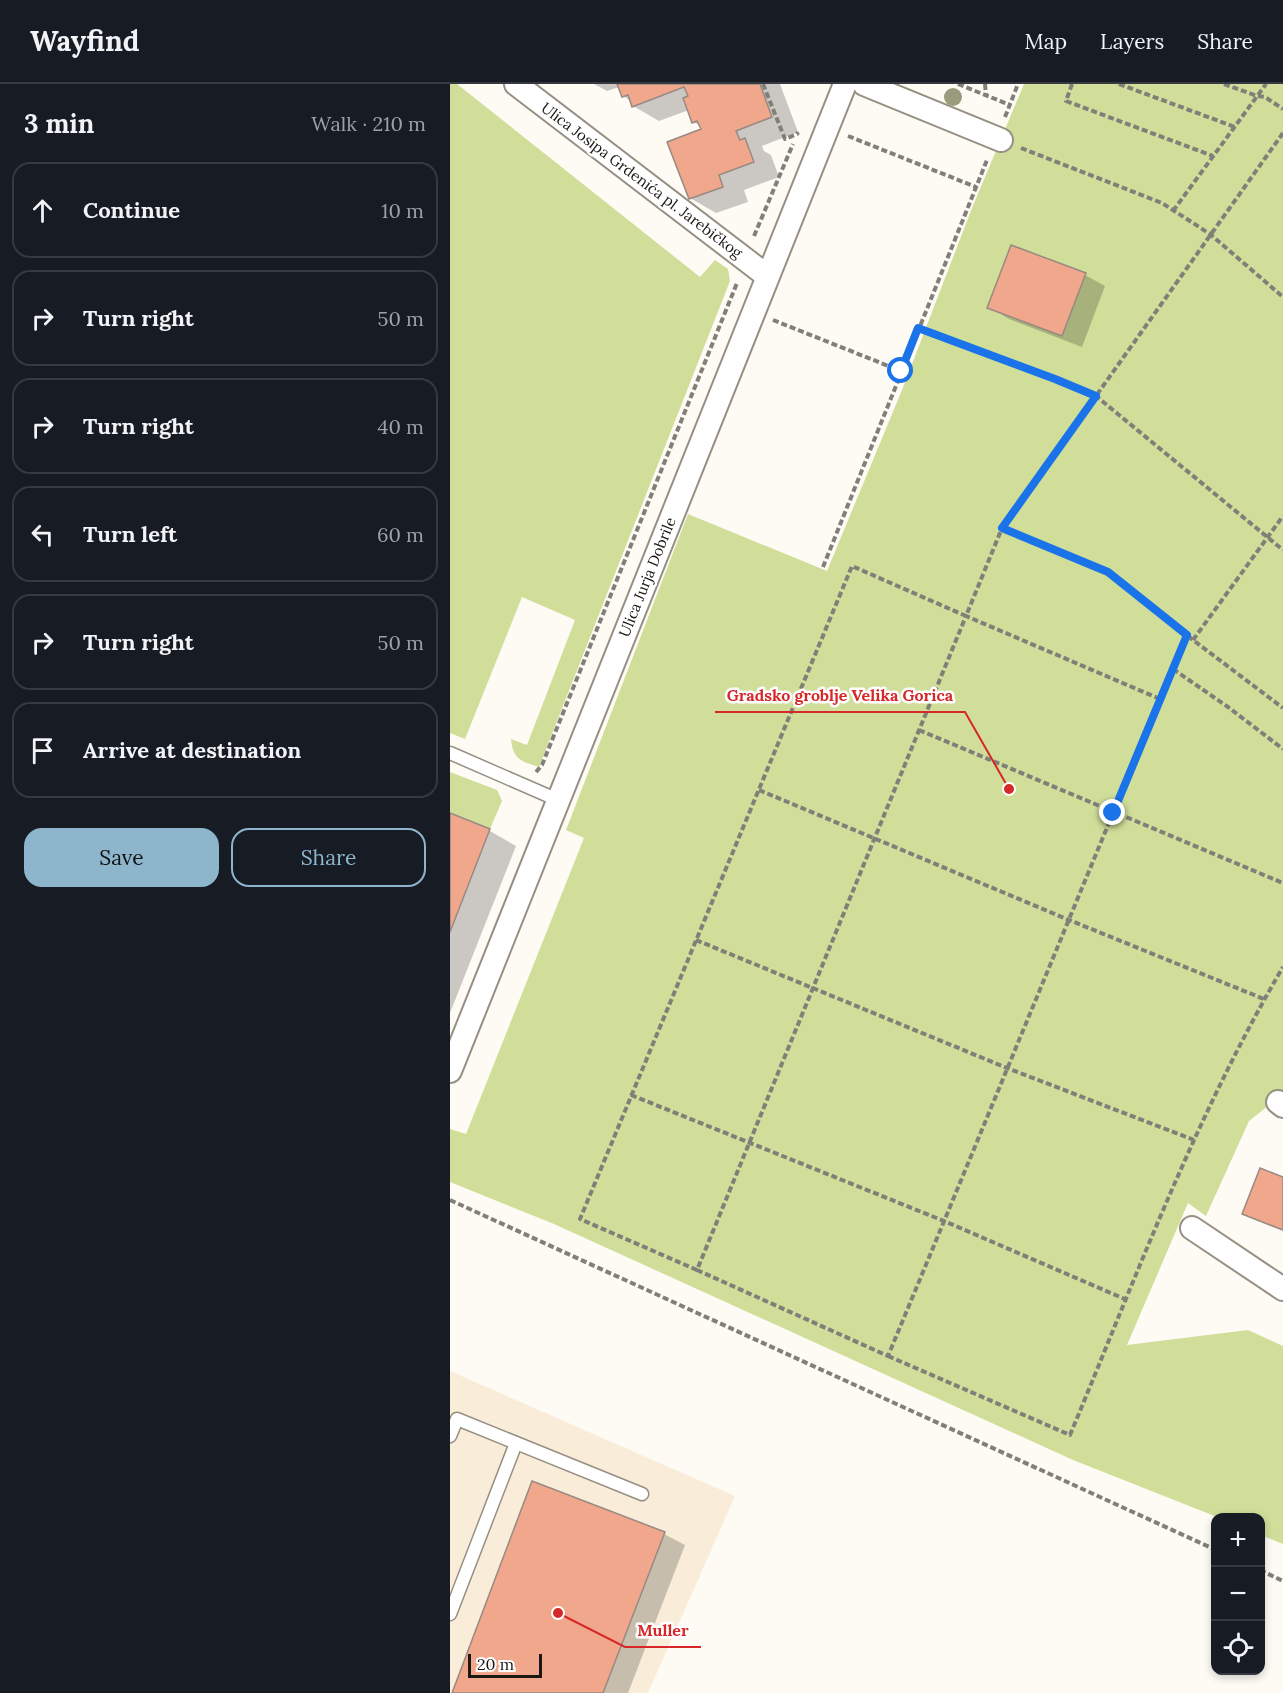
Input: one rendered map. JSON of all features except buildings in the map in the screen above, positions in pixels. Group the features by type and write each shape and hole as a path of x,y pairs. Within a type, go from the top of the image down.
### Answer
{"street":[{"name":"Ulica Josipa Grdenića pl. Jarebičkog","path":"516,84 767,276"},
{"name":"Ulica Jurja Dobrile","path":"450,1071 845,84"},
{"path":"864,84 998,139"},
{"path":"1192,1228 1283,1289"}],"lane":[{"path":"450,753 558,800"},
{"path":"450,1436 457,1419 642,1494"},
{"path":"450,1614 516,1443"}],"path":[{"path":"763,84 785,139 804,134 822,140"},
{"path":"958,84 1010,105"},
{"path":"985,84 986,95"},
{"path":"823,567 918,328 998,139 1018,84"},
{"path":"1072,84 1066,101 1213,156"},
{"path":"1119,84 1234,127"},
{"path":"1224,84 1265,97 1283,109"},
{"path":"1173,211 1266,84"},
{"path":"524,785 542,765 801,124"},
{"path":"698,1270 1002,528 1283,133"},
{"path":"844,134 976,187"},
{"path":"998,139 1162,203 1210,234 1283,297"},
{"path":"771,319 901,371"},
{"path":"918,328 1096,396 1283,550"},
{"path":"1193,640 1283,516"},
{"path":"1002,528 1108,572 1283,708"},
{"path":"1160,699 852,566 579,1219 1070,1436 1194,1140 1264,999 1283,967"},
{"path":"888,1356 1187,635"},
{"path":"1173,669 1283,749"},
{"path":"919,730 1283,883"},
{"path":"759,790 1264,999"},
{"path":"696,940 1007,1068 1194,1140"},
{"path":"632,1095 944,1221 1126,1300"},
{"path":"450,1200 1211,1548"},
{"path":"1265,1572 1283,1581"}],"shaded area":[{"path":"450,1371 735,1496 648,1693 450,1693"}],"green space":[{"path":"450,84 457,84 700,277 715,260 728,269 730,281 539,767 516,756 511,739 527,745 575,620 522,597 465,739 450,733"},
{"path":"1024,84 1283,84 1283,1094 1249,1121 1206,1216 1188,1203 1127,1345 1248,1330 1283,1346 1283,1544 1265,1537 1265,1513 1211,1515 1073,1460 554,1224 450,1182 450,1129 466,1134 584,838 566,830 688,514 827,571 902,390 972,208"},
{"path":"450,772 497,790 502,801 490,829 450,813"}],"place":[{"name":"Gradsko groblje Velika Gorica","path":"1009,789"},
{"name":"Muller","path":"558,1613"}],"route":[{"path":"901,371 918,328 1096,396 1002,528 1108,572 1187,635 1113,813"}]}
